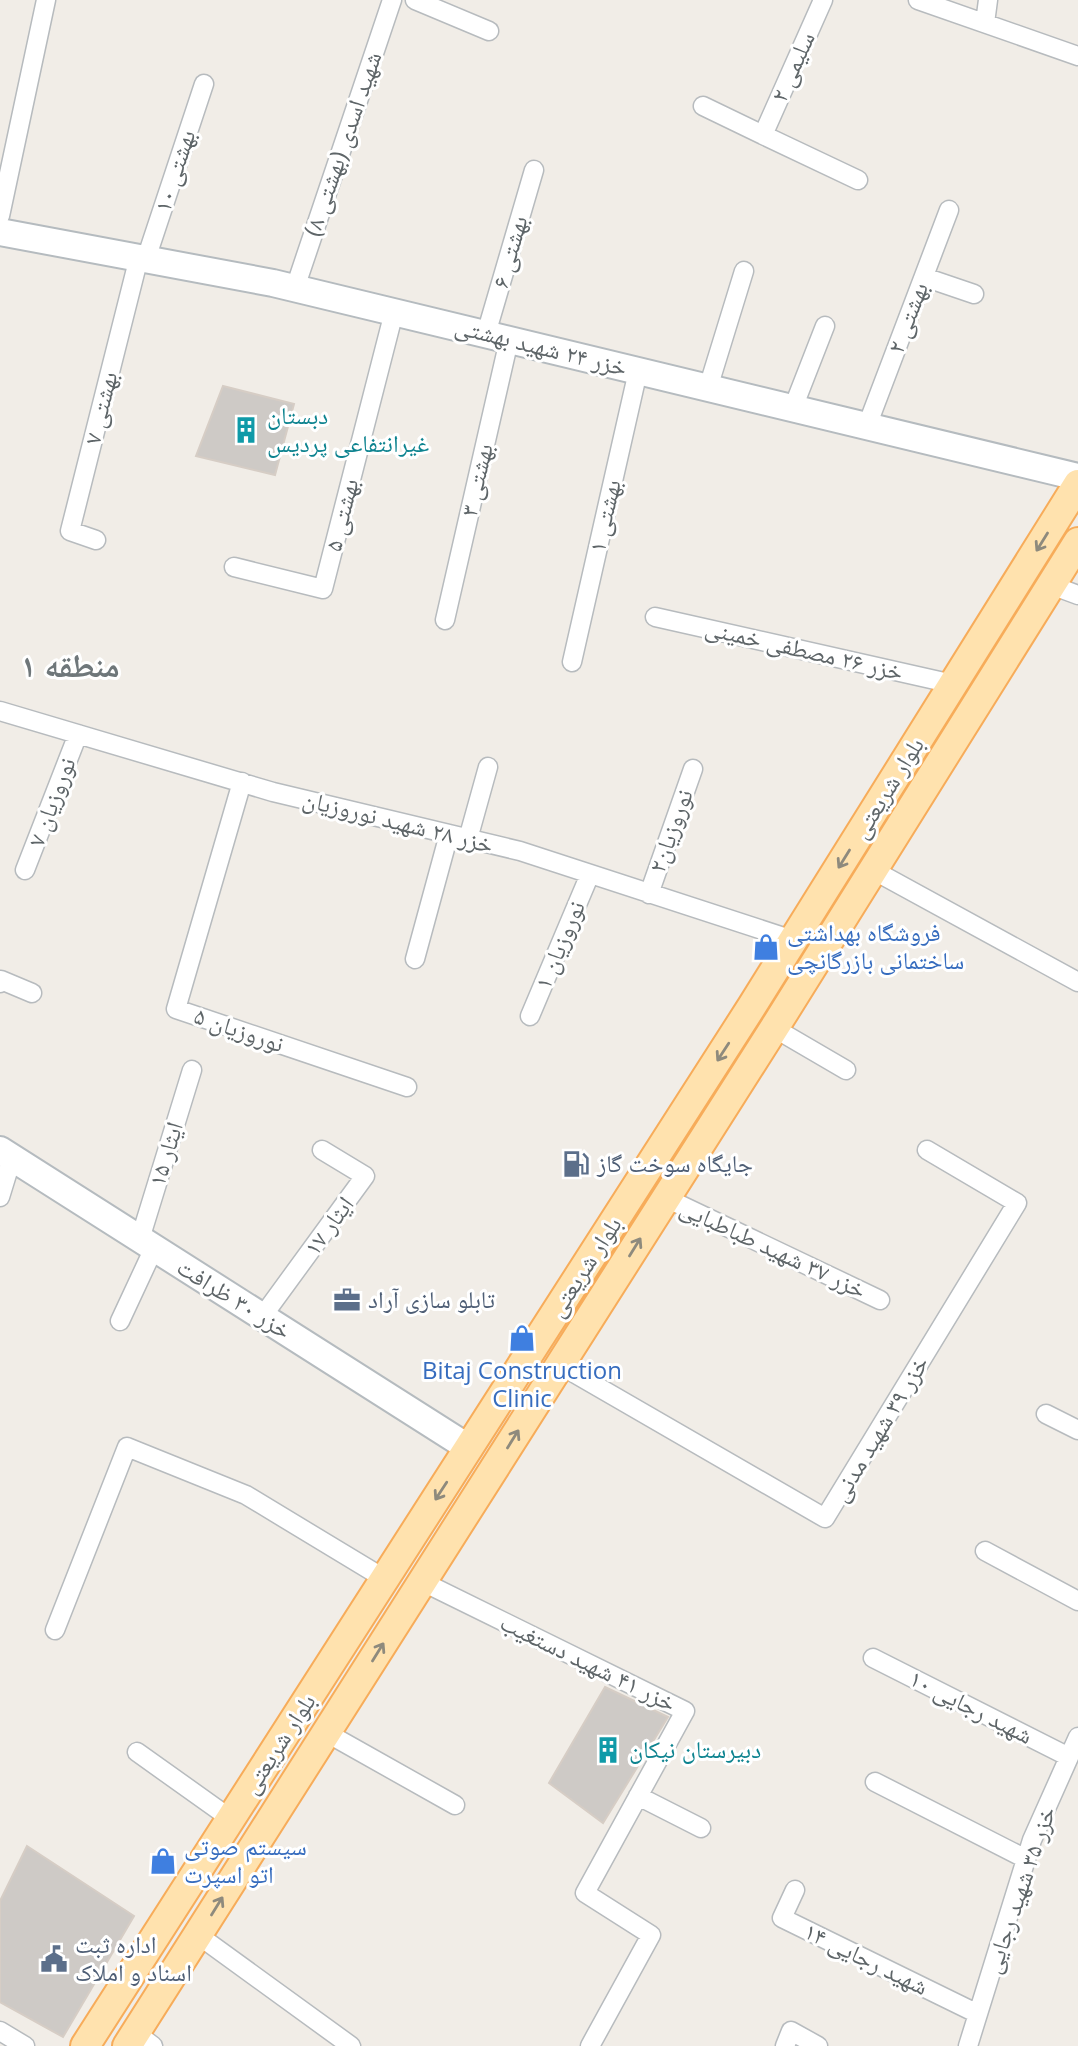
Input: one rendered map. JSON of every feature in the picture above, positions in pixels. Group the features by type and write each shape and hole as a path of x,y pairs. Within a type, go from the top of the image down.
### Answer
{"main road":[{"name":"بلوار شریعتی","path":"85,2046 793,940 1078,484"},
{"name":"بلوار شریعتی","path":"139,2042 198,1935 774,1028 1078,542"},
{"path":"331,1663 359,1682"}],"street":[{"path":"0,216 46,0"},
{"name":"شهید اسدی (بهشتی ۸)","path":"295,288 392,0"},
{"path":"415,0 489,31"},
{"name":"سلیمی ۲","path":"763,135 823,0"},
{"path":"919,0 1078,56"},
{"path":"985,23 988,0"},
{"name":"بهشتی ۱۰","path":"142,258 204,84"},
{"path":"703,106 858,180"},
{"name":"بهشتی ۶","path":"498,337 534,170"},
{"name":"بهشتی ۲","path":"867,426 949,210"},
{"name":"خزر ۲۴ شهید بهشتی","path":"0,232 295,288 1078,477"},
{"name":"بهشتی ۷","path":"96,540 70,531 142,258"},
{"path":"708,388 744,271"},
{"path":"923,277 974,294"},
{"name":"بهشتی ۵","path":"234,566 323,589 394,312"},
{"path":"793,408 825,326"},
{"name":"بهشتی ۳","path":"445,620 498,337"},
{"name":"بهشتی ۱","path":"572,662 638,371"},
{"path":"1051,586 1078,595"},
{"name":"خزر ۲۶ مصطفی خمینی","path":"655,617 953,684"},
{"name":"خزر ۲۸ شهید نوروزیان","path":"0,711 242,782 520,851 793,940"},
{"name":"نوروزیان ۷","path":"25,870 78,734"},
{"path":"468,839 488,767"},
{"name":"نوروزیان۲","path":"649,894 694,769"},
{"name":"نوروزیان ۵","path":"242,782 176,1009 407,1087"},
{"path":"415,959 449,834"},
{"path":"873,870 1078,982"},
{"name":"نوروزیان ۱","path":"530,1016 590,874"},
{"path":"0,983 1,981 32,993"},
{"path":"774,1028 846,1070"},
{"name":"ایثار ۱۵","path":"120,1321 147,1243 192,1070"},
{"name":"ایثار ۱۷","path":"262,1317 365,1176 322,1150"},
{"name":"خزر ۳۹ شهید مدنی","path":"560,1365 825,1518 1017,1203 927,1150"},
{"path":"0,1197 6,1154"},
{"name":"خزر ۳۰ ظرافت","path":"6,1154 469,1448"},
{"name":"خزر ۳۷ شهید طباطبایی","path":"666,1198 880,1300"},
{"path":"1046,1414 1078,1430"},
{"path":"55,1630 127,1447 246,1495 385,1579"},
{"path":"985,1551 1078,1601"},
{"name":"خزر ۴۱ شهید دستغیب","path":"423,1582 685,1711 585,1893 651,1935 590,2046"},
{"name":"شهید رجایی ۱۰","path":"873,1658 1069,1757"},
{"path":"327,1733 455,1805"},
{"name":"خزر ۳۵ شهید رجایی","path":"968,2046 1032,1840 1078,1737"},
{"path":"137,1752 230,1819"},
{"path":"875,1782 1026,1859"},
{"path":"638,1796 701,1828"},
{"name":"شهید رجایی ۱۴","path":"795,1889 782,1918 978,2014"},
{"path":"198,1935 351,2046"},
{"path":"0,2031 25,2046"},
{"path":"785,2046 791,2031 818,2046"}],"building":[{"name":"دبستان غیرانتفاعی پردیس","path":"223,386 294,404 275,475 196,456"},
{"name":"دبیرستان نیکان","path":"605,1687 668,1717 603,1823 549,1783"},
{"name":"اداره ثبت اسناد و املاک","path":"27,1846 134,1916 63,2037 0,2002 0,1901"}],"place":[{"name":"دبستان غیرانتفاعی پردیس","path":"246,430"},
{"name":"فروشگاه بهداشتی ساختمانی بازرگانچی","path":"766,947"},
{"name":"جایگاه سوخت گاز","path":"576,1164"},
{"name":"تابلو سازی آراد","path":"347,1300"},
{"name":"Bitaj Construction Clinic","path":"522,1338"},
{"name":"دبیرستان نیکان","path":"608,1750"},
{"name":"سیستم صوتی اتو اسپرت","path":"163,1861"},
{"name":"اداره ثبت اسناد و املاک","path":"54,1959"}],"district":[{"name":"منطقه ۱","path":"70,666"}]}
